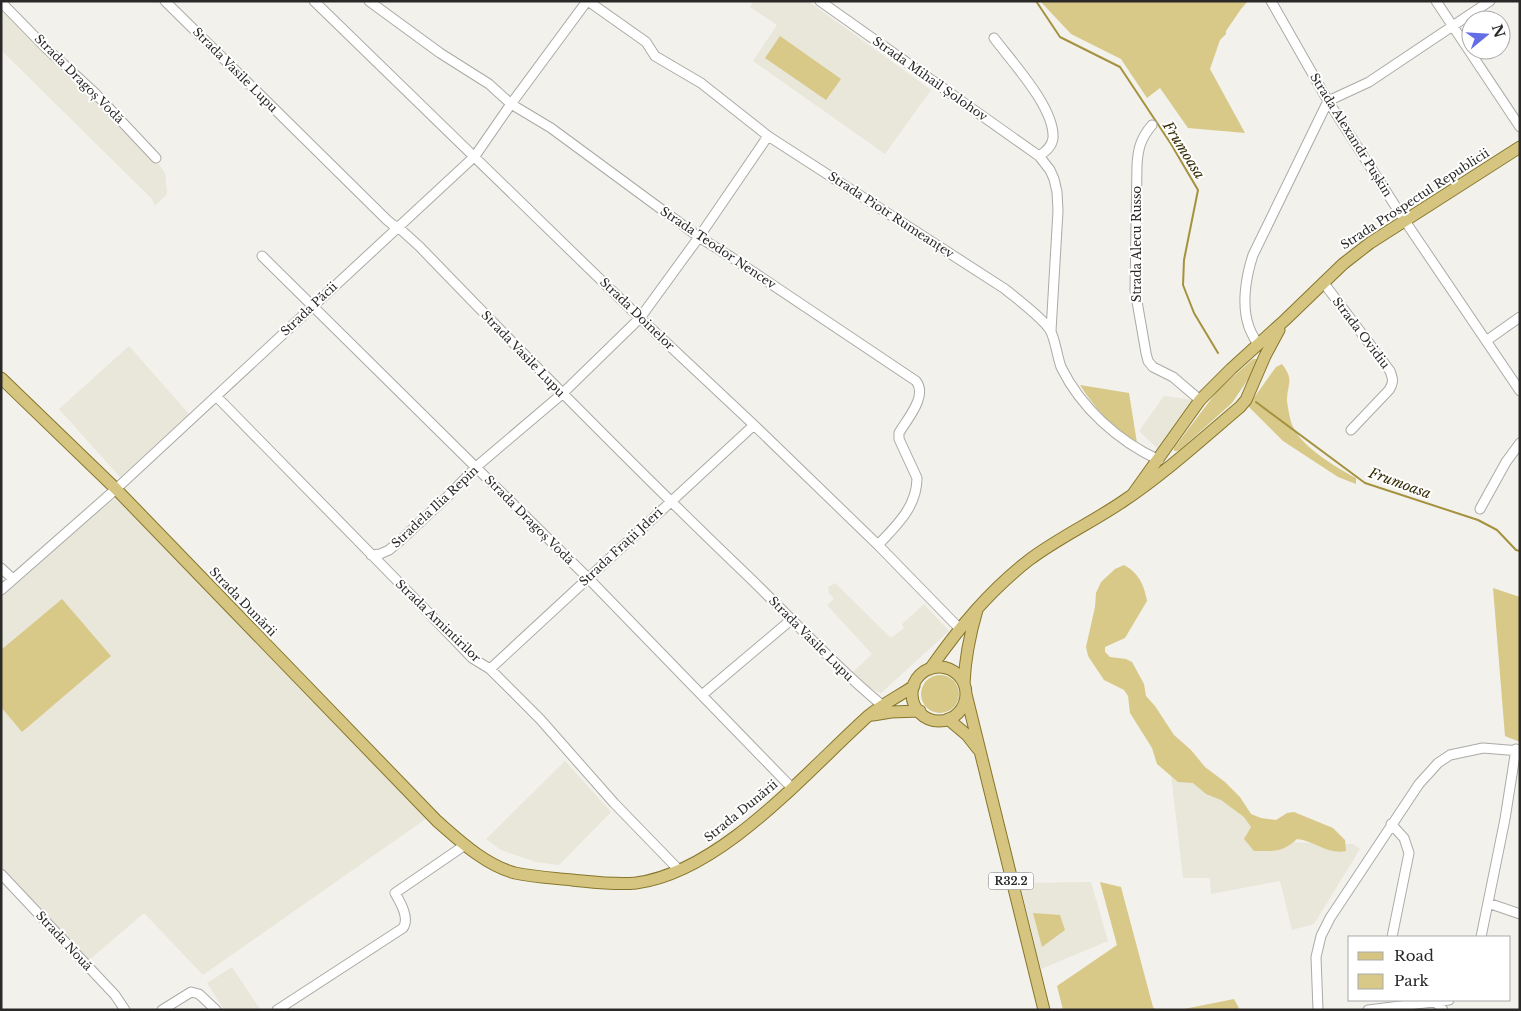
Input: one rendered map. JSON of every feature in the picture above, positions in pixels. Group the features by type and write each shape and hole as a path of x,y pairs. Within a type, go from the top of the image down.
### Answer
{"main road":[{"name":"Strada Prospectul Republicii","path":"1133,494 1200,400 1354,254 1520,147"},
{"name":"Strada Prospectul Republicii","path":"930,669 959,628 997,587 1029,560 1133,494 1181,457 1243,404 1263,360 1285,320"},
{"path":"1255,347 1263,360"},
{"name":"Strada Dunării","path":"1,378 116,489 437,821 465,845 484,858 514,872 617,884 637,883 679,870 724,845 792,788 869,716 914,686"},
{"path":"1169,443 1169,450 1172,456 1181,457"},
{"name":"Strada Prospectul Republicii","path":"965,689 965,660 979,606"},
{"path":"869,716 891,712 920,712 933,719 948,719 962,707 965,689 957,674 950,669 938,667 930,669 920,676 914,686 913,698 920,712"},
{"name":"R32.2","path":"965,689 1044,1010"},
{"name":"R32.2","path":"948,719 967,735 981,752"}],"street":[{"name":"Strada Vasile Lupu","path":"165,1 383,216 398,227 670,502 848,675 883,706"},
{"name":"Strada Doinelor","path":"314,1 640,318 878,545 959,628"},
{"name":"Strada Teodor Nencev","path":"369,1 440,53 489,84 510,104 551,128 699,238 839,328 919,384 920,396 899,433 900,445 917,478 917,484 906,515 878,545"},
{"name":"Strada Păcii","path":"1,590 116,489 474,156 510,104 588,1"},
{"name":"Strada Piotr Rumeanțev","path":"588,1 646,42 655,56 701,83 768,136 1006,289 1033,312 1051,331 1060,365 1068,380 1086,403 1118,435 1137,449 1158,460"},
{"name":"Strada Mihail Șolohov","path":"820,1 1039,156 1050,170 1057,192 1058,211 1051,331"},
{"name":"Strada Alexandr Pușkin","path":"1271,1 1328,102 1520,392"},
{"path":"1436,1 1520,127"},
{"path":"1255,347 1248,326 1246,307 1247,273 1253,255 1328,102 1369,82 1490,1"},
{"name":"Strada Dragoș Vodă","path":"1,2 46,48 94,92 156,158"},
{"path":"994,38 1036,94 1050,121 1053,140 1049,149 1039,156"},
{"name":"Strada Alecu Russo","path":"1152,125 1141,140 1138,148 1135,290 1140,326 1148,361 1153,366 1173,377 1200,400"},
{"name":"Stradela Ilia Repin","path":"371,555 389,550 402,539 450,495 476,467 562,394 640,318 699,238 768,136"},
{"name":"Strada Dragoș Vodă","path":"262,256 588,578 792,788"},
{"name":"Strada Ovidiu","path":"1323,282 1390,371 1393,379 1389,390 1351,430"},
{"path":"1486,341 1520,317"},
{"name":"Strada Amintirilor","path":"216,396 472,658 490,669 540,719 614,803 679,870"},
{"name":"Strada Frații Jderi","path":"490,669 754,425"},
{"path":"1480,509 1506,462 1520,443"},
{"path":"1,568 13,579"},
{"path":"702,695 792,619"},
{"path":"1318,1010 1316,958 1321,936 1330,918 1391,824 1428,773 1450,755 1483,748 1518,750 1481,936"},
{"path":"1391,824 1404,838 1409,853 1392,936"},
{"path":"277,1010 403,928 406,920 401,903 395,893 465,845"},
{"name":"Strada Nouă","path":"1,874 114,995 125,1010"},
{"path":"1488,903 1520,914"},
{"path":"162,1010 191,992 200,994 216,1010"},
{"path":"1368,1010 1379,1006 1425,1001"}],"shaded area":[{"path":"754,1 808,1 931,90 885,154 753,61 777,25 750,7"},
{"path":"1,2 155,159 165,173 167,194 155,206 152,199 1,50"},
{"path":"129,346 189,414 120,477 59,409"},
{"path":"1164,396 1193,400 1158,449 1139,431"},
{"path":"116,498 427,818 203,975 144,913 88,961 1,867 1,598 97,511"},
{"path":"835,583 891,638 904,628 902,624 924,604 949,631 881,693 870,688 853,672 872,654 827,605 834,599 829,593 828,587"},
{"path":"565,761 611,812 559,865 536,862 501,850 486,839"},
{"path":"1171,774 1210,786 1282,842 1353,844 1360,849 1314,924 1292,930 1280,881 1211,894 1210,878 1183,878"},
{"path":"1091,882 1108,941 1041,969 1020,883"},
{"path":"232,967 259,1010 224,1010 207,983"}],"green space":[{"path":"1040,1 1248,1 1220,40 1210,69 1245,133 1188,128 1160,88 1147,98 1121,59 1071,34"},
{"path":"780,36 841,79 826,100 765,58"},
{"path":"1253,359 1258,359 1259,363 1232,403 1178,451 1174,451 1174,448 1218,390"},
{"path":"1282,364 1289,378 1287,404 1289,414 1298,435 1321,456 1356,478 1356,484 1338,477 1283,441 1248,406 1276,367"},
{"path":"1080,385 1129,393 1137,443 1105,417"},
{"path":"1124,565 1134,572 1140,580 1147,601 1125,638 1105,647 1105,652 1110,657 1126,659 1132,662 1144,684 1146,696 1174,735 1191,750 1205,767 1225,782 1240,797 1251,814 1261,818 1276,820 1287,813 1294,812 1333,828 1345,840 1346,851 1333,851 1297,839 1282,849 1254,851 1244,839 1251,827 1244,817 1221,800 1206,794 1193,783 1178,782 1157,764 1152,748 1130,713 1128,696 1124,690 1104,680 1088,656 1086,647 1095,607 1096,593 1101,582 1115,569"},
{"path":"1493,588 1520,597 1520,742 1505,736"},
{"path":"62,599 111,656 22,732 1,707 1,650"},
{"path":"940,675 953,681 959,694 953,707 940,713 927,707 921,694 927,681"},
{"path":"1100,882 1121,887 1153,1007 1156,1010 1063,1010 1057,986 1117,945"},
{"path":"1033,913 1060,915 1065,930 1042,947"},
{"path":"1234,999 1240,1010 1182,1010 1184,1009"}],"waterway":[{"name":"Frumoasa","path":"1036,1 1060,37 1120,67 1171,144 1198,190 1184,260 1183,285 1194,313 1218,353"},
{"name":"Frumoasa","path":"1256,402 1365,483 1478,520 1497,530 1516,550 1520,551"}]}
